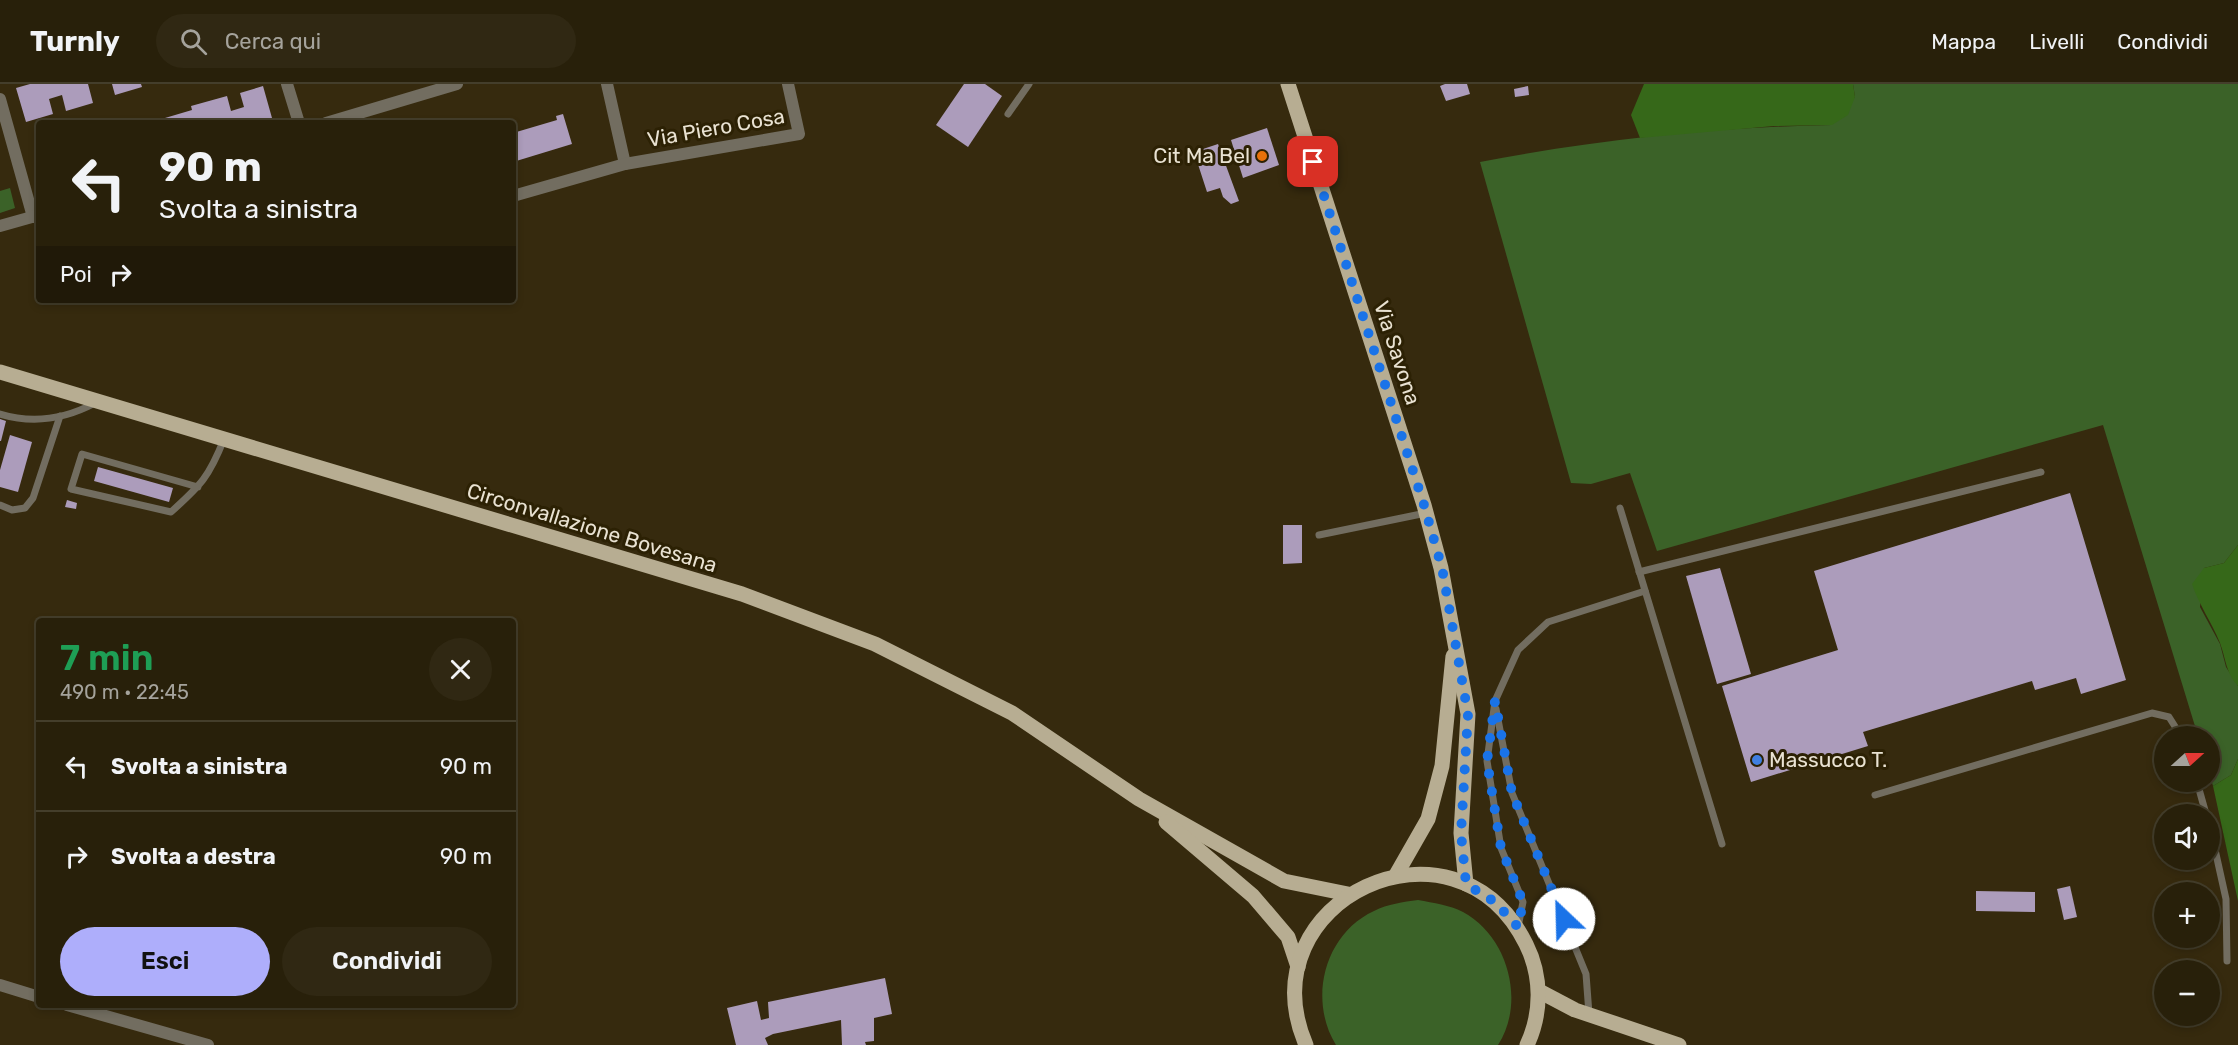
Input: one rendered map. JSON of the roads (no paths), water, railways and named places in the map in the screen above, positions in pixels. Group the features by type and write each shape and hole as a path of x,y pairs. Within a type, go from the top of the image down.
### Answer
{"main road":[{"name":"Via Savona","path":"1288,84 1442,568 1468,714 1461,833 1466,884"},
{"name":"Circonvallazione Bovesana","path":"0,372 742,594 875,644 1012,713 1139,799 1284,880 1348,894"},
{"name":"Via Savona","path":"1396,875 1428,819 1442,766 1454,638"},
{"name":"Circonvallazione Bovesana","path":"1139,799 1253,896 1288,938 1298,967"},
{"path":"1306,1045 1299,1029 1295,998 1298,967 1309,939 1326,914 1348,894 1371,882 1396,875 1420,873 1443,876 1466,884 1495,902 1518,927 1533,957 1539,991 1535,1028 1527,1045"},
{"path":"1539,991 1575,1010 1674,1043"}],"street":[{"path":"287,84 298,120"},
{"path":"336,120 458,84"},
{"name":"Via Piero Cosa","path":"607,84 625,164"},
{"name":"Via Piero Cosa","path":"516,195 625,164 799,134 788,84"},
{"path":"0,99 36,216 0,226"},
{"path":"0,985 36,996"},
{"path":"78,1008 208,1045"}],"lane":[{"path":"1008,114 1029,84"},
{"path":"0,414 22,421 73,414 97,402"},
{"path":"0,505 12,510 25,508 33,498 60,416"},
{"path":"198,488 82,454 72,489 171,512 198,488 212,470 224,439"},
{"path":"1639,572 2041,472"},
{"path":"1620,508 1722,844"},
{"path":"1319,535 1426,513"},
{"path":"1518,927 1523,902 1501,848 1487,761 1495,701 1518,650 1548,622 1645,591"},
{"path":"1495,701 1512,793 1586,974 1589,1014"},
{"path":"1875,795 2152,713 2169,717 2175,726"},
{"path":"2220,870 2226,899 2227,961"}],"place":[{"name":"Cit Ma Bel","path":"1262,156"},
{"name":"Massucco T.","path":"1757,760"}]}
